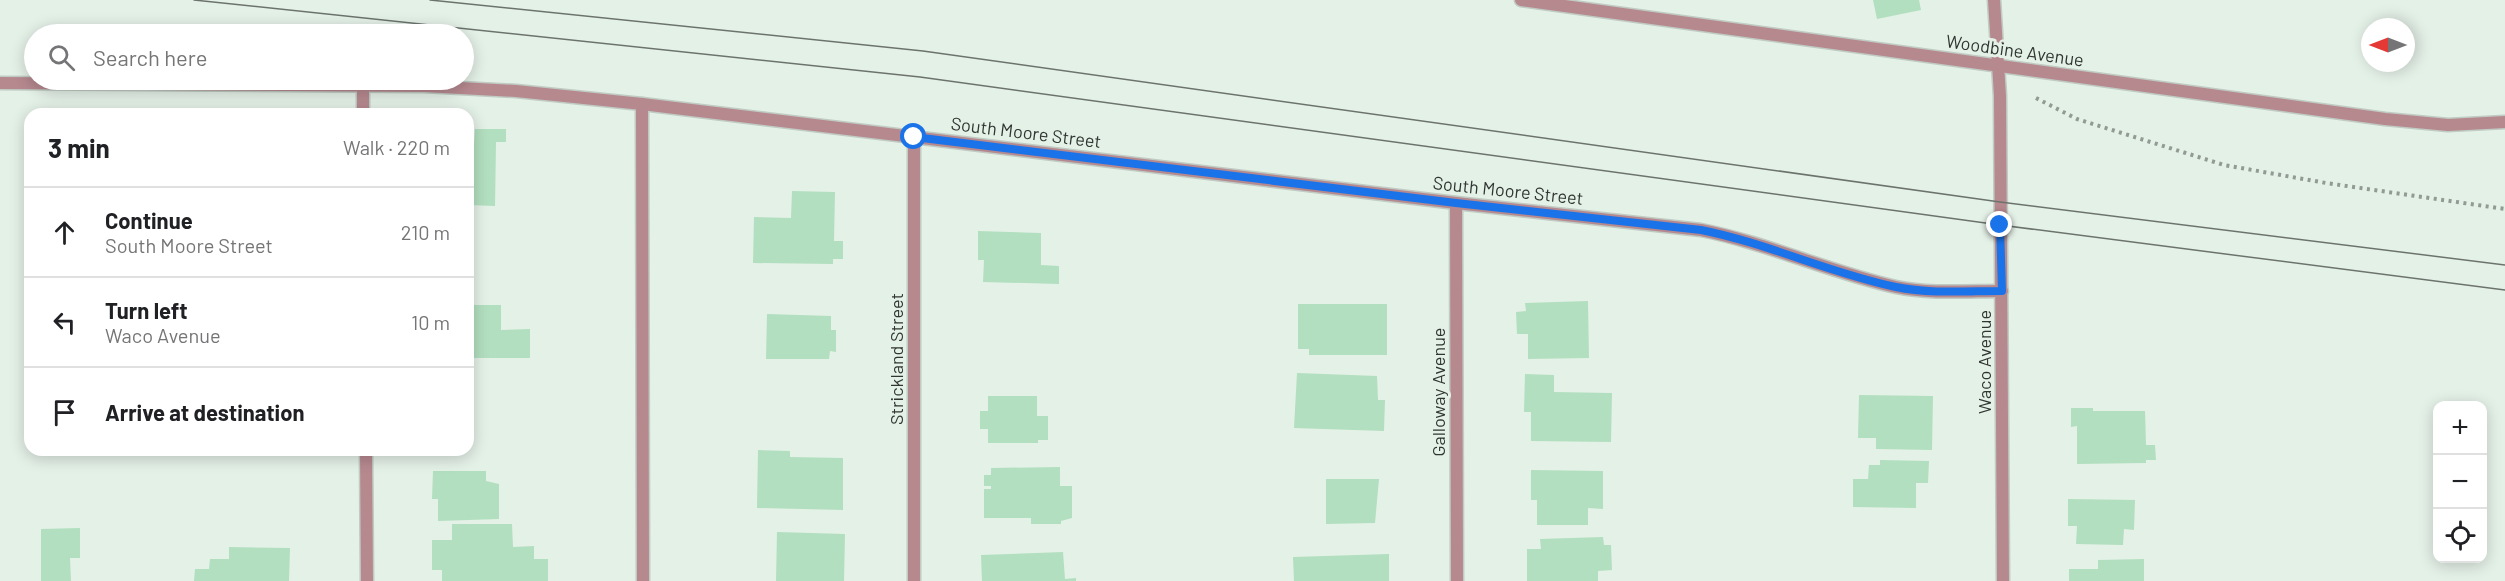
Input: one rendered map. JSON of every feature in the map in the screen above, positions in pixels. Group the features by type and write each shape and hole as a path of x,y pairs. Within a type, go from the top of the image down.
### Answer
{"street":[{"name":"Woodbine Avenue","path":"1521,0 2385,119 2448,125 2505,122"},
{"name":"Waco Avenue","path":"1994,0 1999,66 2003,581"},
{"name":"South Moore Street","path":"0,83 24,83"},
{"name":"South Moore Street","path":"474,89 516,91 642,104 1456,203 1701,230 1740,237 1858,277 1898,287 1943,292 2002,291"},
{"path":"363,90 363,108"},
{"path":"642,104 643,581"},
{"name":"Strickland Street","path":"914,137 914,581"},
{"name":"Galloway Avenue","path":"1456,203 1457,581"},
{"path":"366,456 367,581"}],"path":[{"path":"2036,98 2077,119 2224,165 2326,183 2505,209"}],"building":[{"path":"1873,0 1919,0 1921,10 1877,19"},
{"path":"475,129 506,129 506,142 496,142 495,206 474,205"},
{"path":"792,191 835,192 834,241 843,241 843,259 833,259 833,264 753,263 754,217 791,218"},
{"path":"978,231 1041,233 1041,265 1059,266 1059,284 983,282 984,260 978,260"},
{"path":"1588,301 1589,358 1528,359 1528,334 1517,334 1516,312 1526,311 1525,303"},
{"path":"1298,304 1387,304 1387,355 1309,355 1309,349 1298,349"},
{"path":"474,305 501,305 501,330 530,329 530,358 474,358"},
{"path":"767,314 831,316 831,330 836,330 836,352 830,351 829,359 766,359"},
{"path":"1297,373 1377,376 1378,400 1385,400 1384,431 1294,428"},
{"path":"1525,374 1554,375 1554,392 1612,393 1611,442 1531,441 1531,412 1524,412"},
{"path":"1859,395 1933,396 1932,450 1876,449 1876,438 1858,438"},
{"path":"988,396 1037,396 1037,416 1048,416 1048,440 1038,440 1038,443 988,443 988,429 980,429 980,411 988,411"},
{"path":"2071,408 2093,408 2093,411 2145,411 2146,445 2155,445 2156,460 2146,460 2146,463 2077,464 2077,426 2071,427"},
{"path":"758,450 790,451 790,457 843,458 843,510 757,508"},
{"path":"1880,460 1929,461 1928,483 1916,483 1916,508 1853,507 1853,479 1868,479 1869,465 1880,465"},
{"path":"1060,467 1060,486 1072,486 1072,518 1061,521 1061,524 1031,524 1031,518 984,518 984,489 991,489 991,486 984,486 984,475 991,475 991,468"},
{"path":"1531,470 1603,471 1603,509 1588,508 1588,525 1537,525 1537,500 1531,500"},
{"path":"433,471 486,471 486,481 499,484 499,519 438,521 438,499 432,499"},
{"path":"1326,479 1379,479 1375,523 1326,524"},
{"path":"2068,499 2135,500 2134,530 2124,529 2123,545 2076,544 2077,526 2068,526"},
{"path":"452,524 512,524 513,547 534,546 534,559 548,559 548,581 442,581 442,570 432,570 432,540 452,540"},
{"path":"80,528 80,558 70,558 71,581 41,581 41,529"},
{"path":"777,532 845,534 844,581 776,581"},
{"path":"1603,537 1604,545 1611,545 1612,570 1598,571 1598,581 1527,581 1527,549 1541,549 1540,539"},
{"path":"229,547 290,548 289,581 194,581 195,569 209,569 210,559 229,559"},
{"path":"1063,552 1065,579 1076,578 1076,581 982,581 981,555"},
{"path":"1389,554 1389,581 1294,581 1293,557"},
{"path":"2144,559 2144,581 2069,581 2069,569 2098,569 2098,560"}],"tram line":[{"path":"194,0 420,24"},
{"path":"430,0 923,51 2000,202 2505,265"},
{"path":"474,30 920,77 2000,225 2505,290"}],"route":[{"path":"914,137 1456,203 1701,230 1740,237 1858,277 1898,287 1943,292 2002,291 2000,225"}]}
